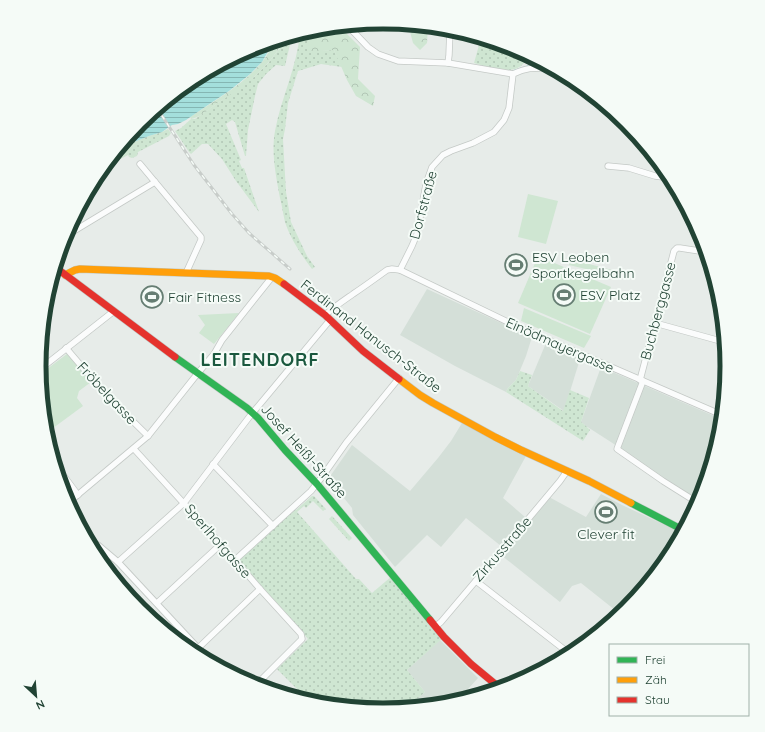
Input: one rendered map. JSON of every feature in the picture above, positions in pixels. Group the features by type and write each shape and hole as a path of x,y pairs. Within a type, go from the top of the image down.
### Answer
{"street":[{"path":"352,31 368,47 382,56 398,61 448,63 513,74 520,70 537,67"},
{"path":"448,63 450,35"},
{"name":"Dorfstraße","path":"400,270 417,234 426,184 432,167 443,155 473,143 494,132 504,120 509,108 513,74"},
{"path":"140,164 201,237 186,273"},
{"path":"608,166 629,168 661,177"},
{"path":"74,231 155,182"},
{"name":"Buchberggasse","path":"692,499 658,478 617,449 641,380 674,251 677,248 699,251"},
{"path":"65,275 80,269 272,277"},
{"path":"118,562 184,503 327,317 332,308 387,270 400,270"},
{"name":"Einödmayergasse","path":"400,270 514,325 717,413"},
{"name":"Josef Heißl-Straße","path":"59,271 253,413 317,484 444,637 458,652 495,684"},
{"path":"73,499 148,436 214,354 222,340 272,277"},
{"name":"Ferdinand Hanusch-Straße","path":"272,277 327,317 363,351 420,395 441,408 495,437 605,489 678,527"},
{"path":"46,364 114,311"},
{"path":"655,323 719,341"},
{"name":"Fröbelgasse","path":"66,348 106,395 148,436"},
{"path":"235,560 311,491 346,443 399,378"},
{"name":"Sperlhofgasse","path":"134,449 301,634 302,639 261,680"},
{"path":"213,464 273,526"},
{"name":"Zirkusstraße","path":"436,626 476,581 567,471"},
{"path":"64,476 78,495"},
{"path":"156,603 221,544"},
{"path":"98,545 118,562 198,648"},
{"path":"476,581 564,650"},
{"path":"198,648 260,589"}],"shaded area":[{"path":"427,289 532,337 516,380 506,392 455,366 400,335"},
{"path":"546,343 580,359 564,411 528,386"},
{"path":"601,367 716,417 708,453 693,498 621,451 614,444 581,422"},
{"path":"462,423 526,456 503,498 525,517 501,546 466,518 441,547 427,535 395,567 353,515 352,508 339,492 329,484 331,475 352,445 410,491 451,441"},
{"path":"601,494 677,530 650,571 615,610 581,583 572,586 560,602 501,555 549,497 586,517"},
{"path":"440,640 478,678 464,693 415,701 425,692 407,670"}],"green space":[{"path":"410,30 428,32 427,43 420,50 413,43"},
{"path":"344,31 360,47 358,79 375,96 373,106 356,96 347,80 334,50 309,52 309,37"},
{"path":"309,37 309,51 334,50 342,67 321,64 298,71 288,103 283,139 286,192 291,222 307,256 315,267 312,269 297,247 285,222 274,156 275,131 296,58 299,39"},
{"path":"291,41 285,66 276,65 258,84 248,130 246,156 235,122 232,120 226,124 241,160 239,161 242,168 244,168 259,212 222,159 208,144 202,144 191,154 175,131 191,119 195,119 254,77 281,45"},
{"path":"480,43 525,61 516,69 510,70 491,68 474,63"},
{"path":"281,45 272,58 250,80 203,114 191,119 190,117 228,92 246,78 264,60 271,48"},
{"path":"168,129 171,133 169,136 138,152 137,156 132,158 128,155 114,163 129,144"},
{"path":"528,194 558,201 546,244 518,237"},
{"name":"ESV Platz","path":"538,256 611,287 590,334 518,303"},
{"path":"570,259 612,270 611,275 569,265"},
{"path":"524,308 591,336 584,348 521,321"},
{"path":"239,313 214,344 199,333 205,325 198,315"},
{"path":"67,354 91,382 79,391 77,398 83,406 51,429 48,410 46,370"},
{"path":"520,371 532,375 528,386 563,411 570,390 589,398 581,422 590,430 583,441 506,392 516,380"},
{"path":"312,496 314,496 326,509 323,511 313,501 306,508 304,506 297,512 356,579 359,579 372,593 392,576 444,637 407,670 425,692 415,701 382,703 360,702 317,697 296,692 298,690 277,669 308,639 238,560 294,509 296,510"},
{"path":"332,516 352,538 349,541 329,519"}],"water":[{"path":"270,49 262,62 229,91 186,120 172,125 162,132 129,144 160,113 195,86 233,64"}],"waterway":[{"path":"513,71 528,66"}],"railway":[{"path":"160,113 194,165 232,214 249,233 290,269"}],"traffic: fast":[{"path":"175,357 247,408 258,418 317,484 430,620"},
{"path":"631,503 678,527"}],"traffic: slow":[{"path":"65,275 80,269 269,276 284,284"},
{"path":"399,379 433,403 495,437 589,481 631,503"}],"traffic: jam":[{"path":"59,270 175,357"},
{"path":"284,284 325,315 363,351 399,379"},
{"path":"430,620 444,637 471,664 495,684"}],"place":[{"name":"ESV Leoben Sportkegelbahn","path":"516,265"},
{"name":"ESV Platz","path":"564,295"},
{"name":"Fair Fitness","path":"152,297"},
{"name":"Clever fit","path":"606,512"}],"district":[{"name":"LEITENDORF","path":"260,360"}]}
